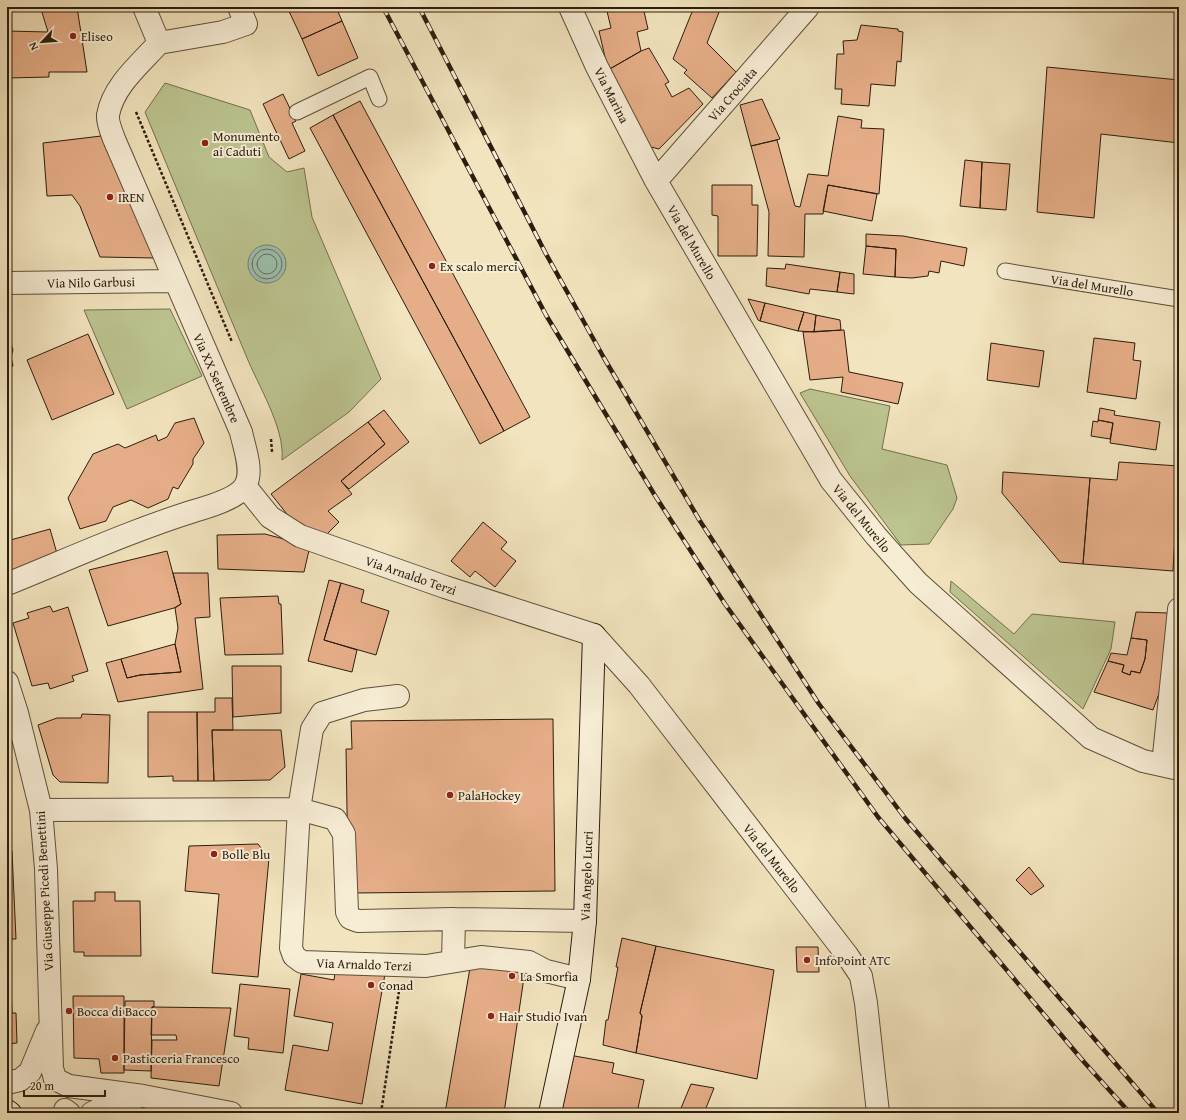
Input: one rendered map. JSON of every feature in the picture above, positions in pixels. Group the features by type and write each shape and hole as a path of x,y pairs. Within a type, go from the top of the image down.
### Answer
{"street":[{"path":"144,7 159,43 223,32 246,24 239,7"},
{"name":"Via Marina","path":"570,7 597,67 656,181"},
{"name":"Via Crociata","path":"656,181 808,7"},
{"name":"Via XX Settembre","path":"159,43 124,82 116,94 108,117 114,139 174,281 241,432 247,479"},
{"name":"Via del Murello","path":"656,181 831,480 876,536 918,583 1091,738 1143,761 1171,767 1179,609"},
{"name":"Via Nilo Garbusi","path":"7,283 174,281"},
{"path":"7,584 93,547 150,525 224,502 247,479"},
{"name":"Via Arnaldo Terzi","path":"247,479 270,517 300,536 445,587 594,635"},
{"name":"Via del Murello","path":"594,635 639,685 847,955 861,976 866,1003 878,1113"},
{"name":"Via Angelo Lucri","path":"550,1113 579,979 585,921 594,635"},
{"name":"Via Giuseppe Picedi Benettini","path":"7,682 17,713 41,810 46,869 52,1068 55,1079 70,1086 144,1096"},
{"name":"Via Arnaldo Terzi","path":"398,696 364,700 322,713 312,730 299,809 291,948 294,956 302,962 426,966 482,957 529,962 546,971 579,979"},
{"path":"41,810 299,809 335,819 344,834 347,912 350,918 358,921 454,919 585,921"},
{"path":"453,961 454,919"},
{"path":"7,1083 20,1080 30,1072 50,1024"},
{"path":"92,1113 111,1104 144,1096 231,1113"}],"lane":[{"path":"297,112 370,77 379,99"},
{"name":"Via del Murello","path":"1005,271 1179,299"}],"path":[{"path":"134,109 234,348"},
{"path":"247,479 268,463 274,449 270,435"},
{"path":"381,1113 403,965"}],"green space":[{"path":"165,83 250,110 269,157 287,172 304,168 312,217 381,379 349,412 282,460 282,447 275,420 250,365 145,112"},
{"path":"170,309 202,376 127,409 84,310"},
{"path":"810,389 890,406 882,449 947,465 957,498 953,509 929,544 901,545 850,476 800,393"},
{"path":"951,581 1014,634 1032,614 1115,622 1111,649 1083,709 950,592"}],"water":[{"path":"263,245 271,245 281,250 285,257 285,271 281,278 271,283 263,283 253,278 251,275 248,268 248,260 253,250 256,248"}],"building":[{"path":"47,7 77,7 87,72 49,72 49,77 7,78 7,31 48,32 41,9"},
{"path":"287,7 336,7 342,21 302,39"},
{"path":"606,7 643,7 648,29 637,32 641,51 608,70 599,31 611,28"},
{"path":"694,7 721,7 707,43 736,72 712,98 684,73 687,70 673,59"},
{"path":"342,21 358,58 318,76 302,39"},
{"path":"861,25 898,29 898,31 903,32 901,62 897,61 895,86 871,84 869,106 841,104 842,89 835,89 837,54 844,54 843,41 857,40"},
{"path":"649,48 669,82 665,84 672,97 689,88 703,104 659,149 647,146 608,70"},
{"path":"1047,67 1179,80 1179,143 1101,134 1094,218 1037,212"},
{"path":"283,94 296,121 292,123 305,151 289,159 263,104"},
{"path":"762,99 780,139 751,146 740,105"},
{"name":"Ex scalo merci","path":"360,101 530,417 504,431 333,115"},
{"path":"333,115 504,431 480,444 310,128"},
{"path":"838,116 862,120 861,128 884,129 879,194 828,185 823,214 805,214 804,257 768,256 769,212 751,146 777,140 795,206 800,207 808,174 828,176"},
{"path":"101,136 155,258 100,257 80,206 72,195 47,196 43,143"},
{"path":"965,160 982,162 980,208 960,206"},
{"path":"982,162 1010,164 1006,210 980,208"},
{"path":"712,185 752,185 752,205 758,205 757,256 718,256 718,216 712,215"},
{"path":"828,185 877,194 872,221 823,211"},
{"path":"866,234 903,236 967,248 964,266 941,261 939,273 929,271 928,276 912,278 895,277 896,249 866,246"},
{"path":"866,246 896,249 895,277 863,274"},
{"path":"786,264 840,272 837,292 810,289 809,294 766,286 767,268 785,269"},
{"path":"840,272 854,274 854,294 837,292"},
{"path":"748,299 765,303 760,321 758,320"},
{"path":"765,303 804,312 798,331 760,321"},
{"path":"804,312 816,315 814,332 798,331"},
{"path":"816,315 840,320 841,330 814,332"},
{"path":"844,330 849,372 903,383 898,404 841,392 843,377 810,380 803,332"},
{"path":"7,331 13,350 11,357 7,358"},
{"path":"88,334 114,394 52,420 27,360"},
{"path":"1094,338 1135,343 1133,360 1141,361 1136,399 1087,392"},
{"path":"991,343 1044,351 1039,387 987,380"},
{"path":"11,357 13,366 7,369 7,358"},
{"path":"1100,408 1115,411 1114,415 1160,422 1156,450 1110,443 1113,423 1098,420"},
{"path":"384,410 409,442 349,489 341,481 385,444 368,422"},
{"path":"194,418 204,443 193,459 193,464 178,489 173,487 168,499 148,508 131,500 113,507 106,521 80,529 68,498 93,454 118,444 125,448 156,435 158,441 167,437 175,423"},
{"path":"1098,420 1113,423 1110,439 1091,436 1093,421 1098,422"},
{"path":"368,422 385,444 341,481 352,494 328,511 339,522 324,537 298,528 271,494"},
{"path":"1119,462 1179,466 1173,571 1083,564 1090,478 1117,480"},
{"path":"1003,472 1090,478 1083,564 1060,562 1002,493"},
{"path":"483,522 507,542 501,549 516,561 495,587 475,571 470,577 451,561"},
{"path":"50,529 58,557 7,572 7,541"},
{"path":"265,534 310,546 304,572 218,569 217,535"},
{"path":"167,551 181,604 174,608 108,626 89,570"},
{"path":"173,573 208,573 210,617 195,618 203,689 118,702 106,663 121,659 127,678 140,675 181,672 175,644 178,628 175,608 181,604"},
{"path":"329,580 341,583 324,640 357,650 352,672 308,661"},
{"path":"341,583 364,590 361,602 389,611 376,655 324,640"},
{"path":"278,596 279,604 281,604 283,654 225,655 220,598"},
{"path":"50,606 53,612 68,607 88,671 72,676 74,681 50,689 48,683 32,686 13,623 29,618 27,613"},
{"path":"1136,612 1169,613 1161,688 1153,710 1094,692 1108,661 1124,665 1122,672 1130,675 1131,671 1140,673 1145,659 1147,640 1131,638"},
{"path":"1131,638 1147,640 1145,659 1140,673 1131,671 1130,675 1122,672 1124,665 1108,661 1111,653 1127,655"},
{"path":"175,644 181,672 140,675 127,678 121,659"},
{"path":"232,666 281,666 281,713 233,717"},
{"path":"215,698 232,698 233,730 212,730 214,781 198,781 197,712 215,712"},
{"path":"148,712 197,712 198,781 173,781 173,776 148,777"},
{"path":"82,714 110,715 108,783 60,782 53,775 38,725 57,718 81,718"},
{"name":"PalaHockey","path":"553,719 555,891 353,893 348,869 346,749 352,749 351,721"},
{"path":"212,730 281,730 285,767 270,780 214,781"},
{"path":"258,844 269,858 258,977 212,973 219,894 185,891 189,846"},
{"path":"7,851 12,851 16,939 7,939"},
{"path":"1029,867 1044,886 1031,895 1016,880"},
{"path":"95,892 115,892 115,901 140,901 141,956 84,956 84,952 74,952 73,901 95,901"},
{"path":"622,938 656,946 640,1013 642,1016 636,1053 603,1045 606,1020 608,1020"},
{"path":"656,946 774,970 757,1079 636,1053 642,1016 640,1013"},
{"name":"InfoPoint ATC","path":"796,947 818,947 819,972 797,972"},
{"path":"471,962 526,964 504,1113 445,1113"},
{"path":"336,966 385,974 362,1104 285,1090 293,1045 328,1051 333,1023 294,1016 301,974 334,980"},
{"path":"240,984 290,989 283,1053 248,1049 249,1038 234,1036"},
{"path":"11,985 12,1013 16,1013 17,1043 7,1044 7,986"},
{"path":"73,996 124,996 124,1073 101,1073 99,1059 74,1058"},
{"path":"125,1001 154,1001 154,1007 152,1007 151,1071 124,1070"},
{"path":"152,1007 231,1008 219,1086 151,1078 152,1040 177,1040 176,1035 151,1035"},
{"path":"569,1055 614,1063 612,1073 644,1080 637,1113 559,1113"},
{"path":"691,1084 714,1088 704,1113 679,1113"},
{"path":"140,1106 150,1113 135,1113"},
{"path":"140,1106 135,1113 121,1113"}],"railway":[{"path":"383,7 546,315 654,494 725,604 878,817 1084,1062 1130,1113"},
{"path":"419,7 546,254 604,358 700,521 819,704 905,818 1158,1113"}],"place":[{"name":"Eliseo","path":"73,36"},
{"name":"Monumento ai Caduti","path":"205,143"},
{"name":"IREN","path":"110,197"},
{"name":"Ex scalo merci","path":"432,266"},
{"name":"PalaHockey","path":"450,795"},
{"name":"Bolle Blu","path":"214,854"},
{"name":"InfoPoint ATC","path":"807,960"},
{"name":"La Smorfia","path":"512,976"},
{"name":"Conad","path":"371,985"},
{"name":"Bocca di Bacco","path":"69,1011"},
{"name":"Hair Studio Ivan","path":"491,1016"},
{"name":"Pasticceria Francesco","path":"115,1058"}]}
